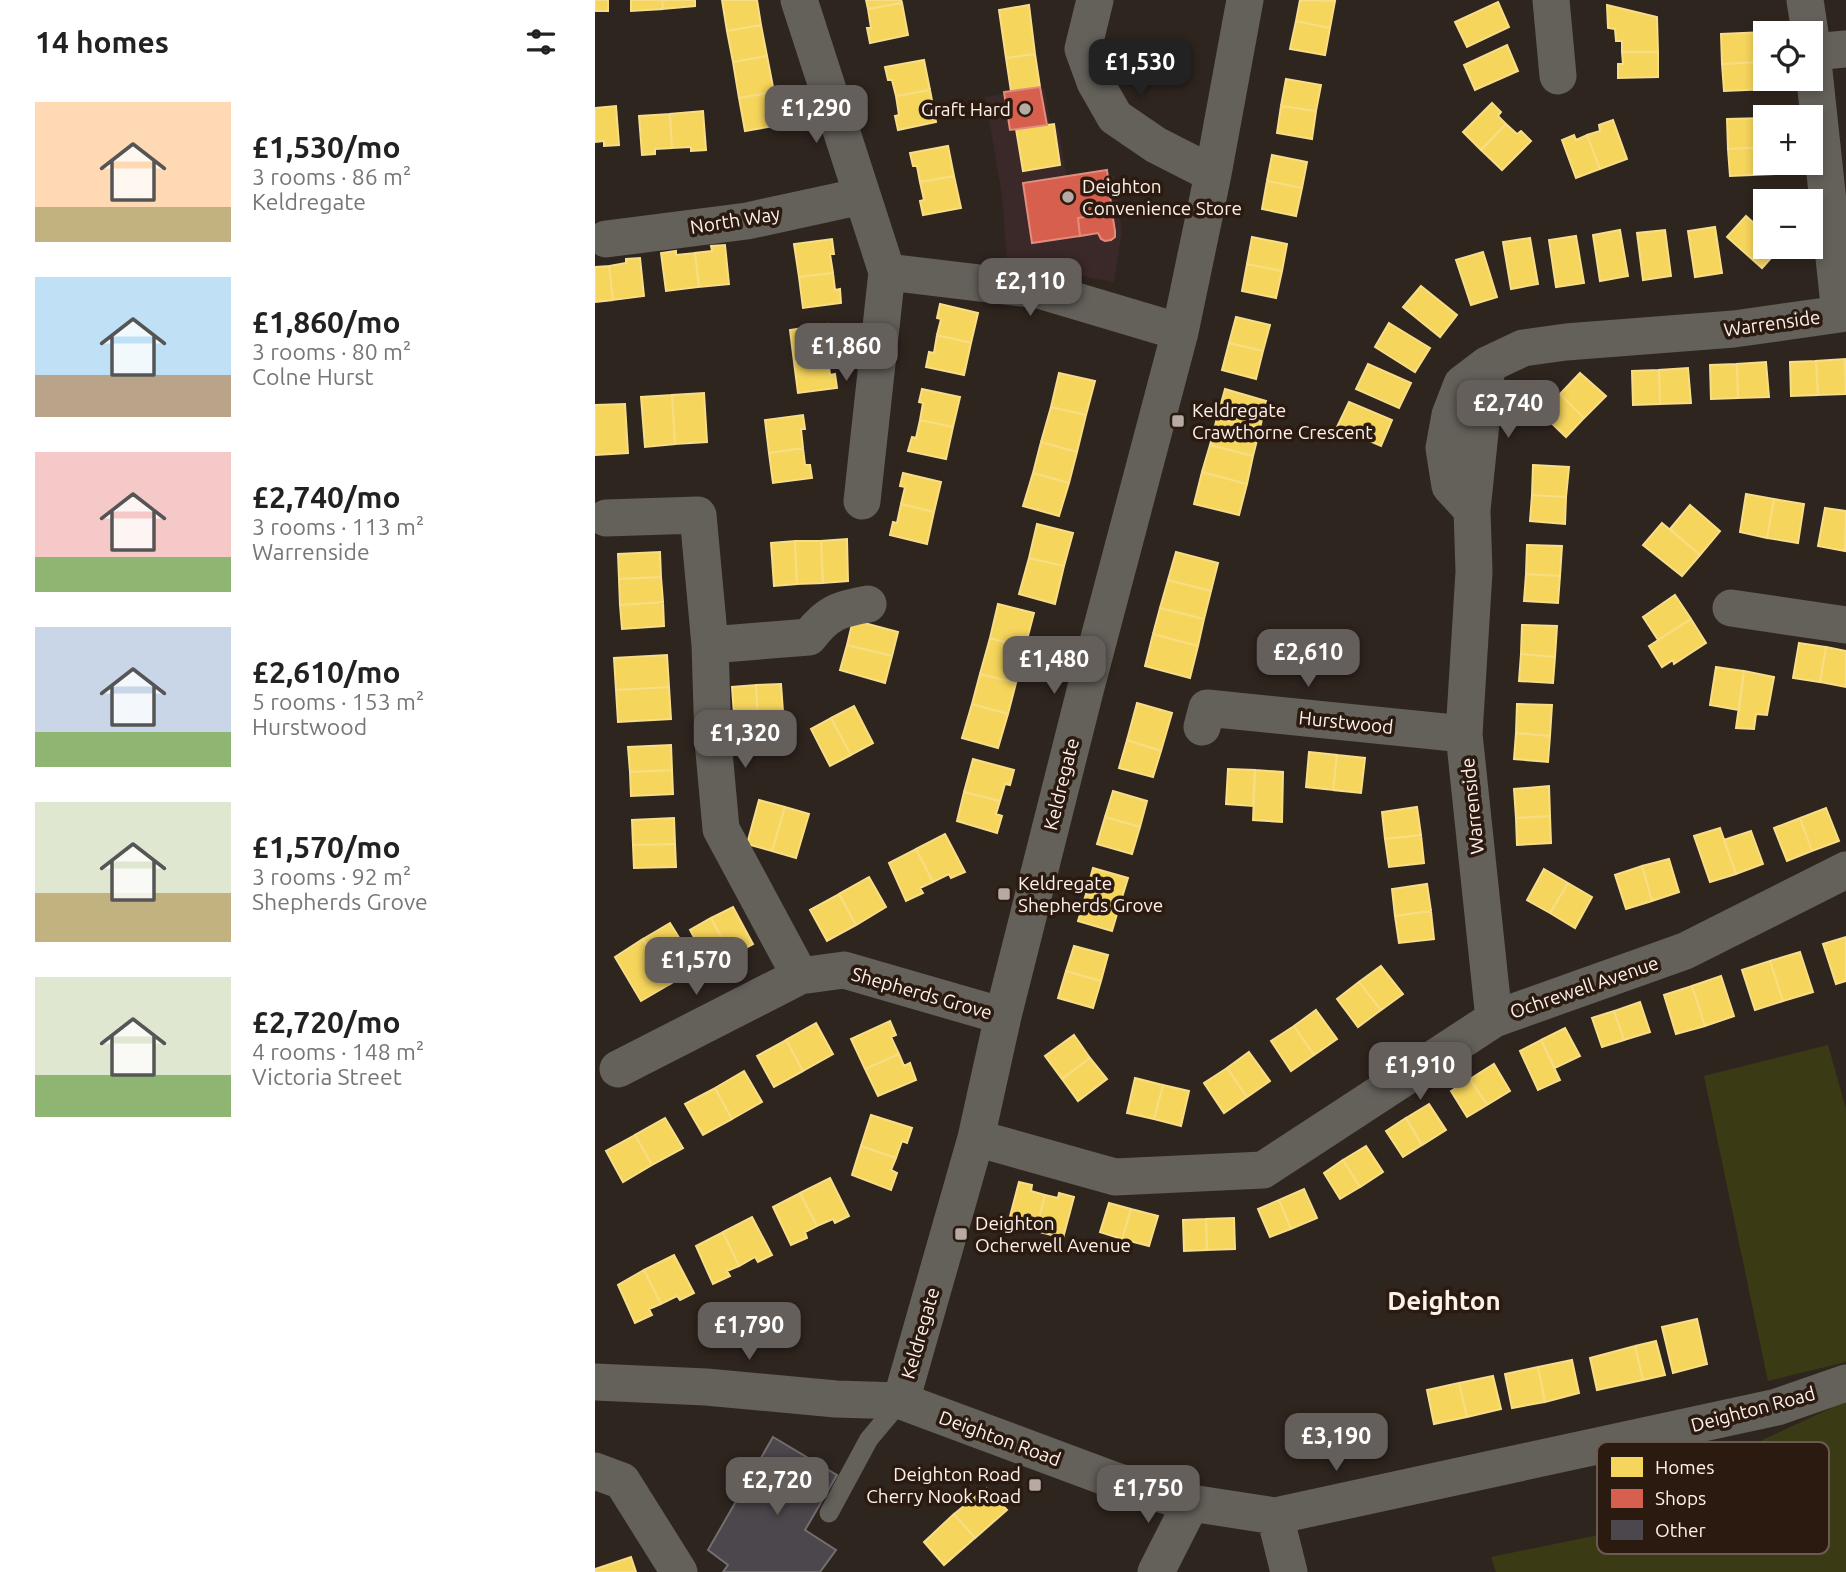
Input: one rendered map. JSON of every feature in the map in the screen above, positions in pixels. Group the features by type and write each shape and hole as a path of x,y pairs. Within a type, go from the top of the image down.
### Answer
{"street":[{"path":"799,0 887,272 862,501"},
{"path":"1095,0 1083,49 1095,82 1115,117 1156,145 1213,174"},
{"name":"Keldregate","path":"901,1401 976,1138 1003,1016 1085,691 1180,332 1245,0"},
{"path":"1551,0 1558,76"},
{"name":"Warrenside","path":"1805,0 1812,21"},
{"name":"Warrenside","path":"1494,1019 1464,734 1474,572 1472,510 1487,365 1523,348 1566,342 1734,329 1843,314 1823,79"},
{"name":"North Way","path":"607,239 747,220 862,196"},
{"path":"887,272 1038,290 1180,332"},
{"path":"606,518 698,515 710,645 713,741 721,829 800,976"},
{"path":"710,645 809,637 821,621 842,608 868,604"},
{"path":"1731,608 1846,625"},
{"name":"Hurstwood","path":"1202,727 1207,708 1464,734"},
{"name":"Ochrewell Avenue","path":"976,1138 1115,1177 1263,1170 1494,1019 1685,951 1846,870"},
{"name":"Shepherds Grove","path":"618,1069 800,976 843,970 1003,1016"},
{"name":"Deighton Road","path":"595,1382 901,1401 1116,1481 1191,1503 1275,1516 1597,1446"},
{"name":"Deighton Road","path":"1616,1442 1777,1407 1846,1383"},
{"path":"595,1471 622,1481 680,1572"},
{"path":"1156,1572 1191,1503"},
{"path":"1275,1516 1289,1572"}],"lane":[{"path":"829,1513 869,1439 901,1401"}],"shaded area":[{"path":"1044,88 1051,128 1058,127 1067,180 1114,175 1122,230 1114,282 1007,262 1002,195 985,97"},
{"path":"1828,1045 1846,1109 1846,1362 1768,1381 1704,1076"},
{"path":"1846,1401 1846,1572 1496,1572 1491,1557 1597,1535 1597,1554 1829,1554 1829,1442 1758,1442"}],"building: Homes":[{"path":"595,0 608,0 608,11 595,11"},
{"path":"631,0 662,0 663,9 631,11"},
{"path":"662,0 695,0 695,6 663,9"},
{"path":"722,0 757,0 761,25 727,31"},
{"path":"866,0 901,0 902,3 868,9"},
{"path":"1300,0 1335,1 1330,28 1296,21"},
{"path":"1498,2 1509,27 1467,47 1455,22"},
{"path":"902,3 908,35 870,43 867,28 871,28 868,9"},
{"path":"1029,5 1035,54 1006,58 999,10"},
{"path":"1607,5 1657,17 1658,52 1622,52 1622,41 1616,41 1615,29 1608,28"},
{"path":"1296,21 1330,28 1325,55 1290,49"},
{"path":"761,25 767,56 733,62 727,31"},
{"path":"1753,33 1753,62 1722,64 1721,34"},
{"path":"1507,45 1518,71 1475,90 1464,65"},
{"path":"1622,52 1658,52 1658,77 1618,78 1618,64 1623,64"},
{"path":"1035,54 1040,87 1011,91 1006,58"},
{"path":"767,56 774,92 739,98 733,62"},
{"path":"924,60 930,90 896,96 885,67"},
{"path":"1753,62 1753,90 1724,91 1722,64"},
{"path":"1286,79 1321,85 1316,111 1281,106"},
{"path":"930,90 936,122 898,130 895,116 899,115 896,96"},
{"path":"774,92 780,125 745,131 739,98"},
{"path":"1492,103 1501,112 1498,116 1506,124 1481,150 1463,132"},
{"path":"616,106 619,145 604,146 604,141 595,142 595,108"},
{"path":"1281,106 1316,111 1312,139 1277,133"},
{"path":"703,111 706,150 691,151 691,147 672,148 670,114"},
{"path":"670,114 672,148 655,149 655,154 642,155 639,116"},
{"path":"1753,118 1753,148 1728,149 1727,119"},
{"path":"1613,120 1627,159 1600,169 1587,135 1600,131 1599,125"},
{"path":"1054,124 1060,165 1023,171 1016,129"},
{"path":"1506,124 1517,134 1521,131 1531,141 1502,170 1481,150"},
{"path":"1574,135 1576,140 1587,135 1600,169 1576,178 1562,140"},
{"path":"948,146 954,176 920,182 917,166 913,166 910,153"},
{"path":"1753,148 1753,175 1730,176 1728,149"},
{"path":"1272,155 1307,162 1302,188 1267,181"},
{"path":"954,176 961,208 923,215 920,201 924,200 920,182"},
{"path":"1267,181 1302,188 1296,216 1262,209"},
{"path":"1746,216 1753,222 1753,259 1770,259 1762,268 1727,237"},
{"path":"1715,227 1722,273 1695,277 1688,231"},
{"path":"1620,230 1628,276 1600,281 1593,235"},
{"path":"1665,230 1671,276 1643,280 1637,233"},
{"path":"1576,236 1584,283 1556,287 1549,240"},
{"path":"1252,237 1287,244 1282,271 1247,264"},
{"path":"1530,238 1538,284 1511,289 1503,242"},
{"path":"832,239 834,254 830,254 833,273 799,277 794,244"},
{"path":"725,245 729,284 699,287 695,253 712,251 711,246"},
{"path":"676,251 676,255 695,253 699,287 666,291 661,253"},
{"path":"1483,252 1497,297 1471,305 1456,260"},
{"path":"640,258 644,296 613,300 609,266 626,263 626,259"},
{"path":"1247,264 1282,271 1276,298 1242,291"},
{"path":"609,266 613,300 595,302 595,267"},
{"path":"833,273 835,290 840,289 841,303 803,308 799,277"},
{"path":"1421,286 1457,315 1440,337 1403,307"},
{"path":"940,304 978,313 971,343 937,335 941,319 937,318"},
{"path":"1236,317 1270,325 1263,351 1229,343"},
{"path":"1389,323 1430,348 1415,372 1375,347"},
{"path":"828,324 830,339 825,339 828,358 794,362 790,330"},
{"path":"937,335 971,343 964,375 926,367 929,352 934,353"},
{"path":"1229,343 1263,351 1256,379 1222,370"},
{"path":"828,358 830,375 835,374 837,388 798,393 794,362"},
{"path":"1845,359 1846,394 1818,395 1816,361"},
{"path":"1816,361 1818,395 1791,396 1790,362"},
{"path":"1766,362 1769,397 1738,398 1737,364"},
{"path":"1368,364 1411,383 1399,408 1356,389"},
{"path":"1737,364 1738,398 1711,399 1710,365"},
{"path":"1688,368 1691,403 1660,404 1659,370"},
{"path":"1659,370 1660,404 1633,405 1632,371"},
{"path":"1059,373 1095,381 1086,415 1051,407"},
{"path":"1580,373 1606,396 1584,418 1560,394"},
{"path":"922,389 960,397 953,427 920,420 923,403 919,402"},
{"path":"1225,389 1266,401 1260,428 1217,418"},
{"path":"704,393 707,442 675,444 672,395"},
{"path":"1560,394 1584,418 1566,437 1541,413"},
{"path":"672,395 675,444 645,447 641,397"},
{"path":"1349,402 1392,420 1381,446 1337,427"},
{"path":"625,404 628,453 595,455 595,405"},
{"path":"1051,407 1086,415 1077,452 1041,442"},
{"path":"803,415 803,448 769,453 765,420"},
{"path":"1217,418 1260,428 1253,456 1210,445"},
{"path":"920,420 953,427 946,459 908,451 912,437 916,438"},
{"path":"1041,442 1077,452 1069,483 1033,473"},
{"path":"1210,445 1253,456 1247,484 1202,472"},
{"path":"803,448 805,465 810,465 812,478 773,483 769,453"},
{"path":"1533,465 1569,467 1566,497 1532,495"},
{"path":"1202,472 1247,484 1239,515 1194,504"},
{"path":"903,473 941,482 934,512 901,504 905,487 900,486"},
{"path":"1033,473 1069,483 1059,516 1023,506"},
{"path":"1746,494 1774,499 1767,538 1740,532"},
{"path":"1532,495 1566,497 1565,524 1530,521"},
{"path":"1774,499 1804,504 1798,543 1767,538"},
{"path":"901,504 934,512 927,544 890,535 893,522 897,523"},
{"path":"1690,505 1720,531 1700,555 1670,529"},
{"path":"1825,508 1846,511 1845,551 1818,546"},
{"path":"1662,523 1700,555 1682,576 1643,545"},
{"path":"1037,524 1073,533 1064,566 1029,558"},
{"path":"847,539 848,581 823,583 821,541"},
{"path":"795,541 821,541 823,583 797,584"},
{"path":"795,541 797,584 774,586 771,543"},
{"path":"1527,545 1562,546 1560,576 1526,574"},
{"path":"660,552 661,577 619,579 618,554"},
{"path":"1176,552 1218,563 1211,591 1168,580"},
{"path":"1029,558 1064,566 1055,604 1019,594"},
{"path":"1526,574 1560,576 1558,603 1524,601"},
{"path":"661,577 663,602 620,605 619,579"},
{"path":"1168,580 1211,591 1204,619 1160,608"},
{"path":"1675,595 1691,619 1658,640 1643,617"},
{"path":"663,602 664,626 622,629 620,605"},
{"path":"998,604 1034,613 1025,647 990,638"},
{"path":"1160,608 1204,619 1198,646 1153,634"},
{"path":"1691,619 1706,643 1674,664 1673,660 1662,667 1649,646"},
{"path":"853,620 898,632 892,656 847,645"},
{"path":"1522,625 1557,626 1555,657 1521,654"},
{"path":"1153,634 1198,646 1190,678 1145,666"},
{"path":"990,638 1025,647 1016,683 980,674"},
{"path":"1799,643 1826,647 1820,682 1793,678"},
{"path":"847,645 892,656 885,683 840,670"},
{"path":"1826,647 1846,651 1846,687 1820,682"},
{"path":"1521,654 1555,657 1553,683 1519,681"},
{"path":"667,655 669,687 616,690 614,658"},
{"path":"1716,667 1744,671 1739,710 1710,705"},
{"path":"1744,671 1774,677 1767,715 1756,714 1754,729 1736,728"},
{"path":"980,674 1016,683 1008,714 972,704"},
{"path":"781,684 784,726 758,728 756,685"},
{"path":"756,685 758,728 735,729 732,687"},
{"path":"669,687 671,719 618,722 616,690"},
{"path":"1137,703 1172,713 1161,751 1127,740"},
{"path":"972,704 1008,714 998,748 962,738"},
{"path":"1517,704 1552,705 1550,736 1516,733"},
{"path":"854,706 873,743 851,755 831,718"},
{"path":"831,718 851,755 830,766 811,729"},
{"path":"1516,733 1550,736 1548,762 1514,759"},
{"path":"1127,740 1161,751 1153,777 1119,768"},
{"path":"671,745 672,770 630,772 628,747"},
{"path":"1309,752 1337,755 1333,790 1306,787"},
{"path":"1337,755 1365,758 1361,793 1333,790"},
{"path":"973,759 1014,770 1010,785 1005,784 1000,801 964,792"},
{"path":"1228,769 1255,770 1253,806 1226,804"},
{"path":"672,770 673,794 631,796 630,772"},
{"path":"1255,770 1283,772 1282,822 1253,820"},
{"path":"1549,786 1550,816 1516,818 1514,789"},
{"path":"1113,791 1147,801 1140,827 1105,817"},
{"path":"964,792 1000,801 996,814 1002,816 997,833 957,821"},
{"path":"759,800 785,807 772,851 747,844"},
{"path":"785,807 809,814 796,858 772,851"},
{"path":"1417,807 1421,835 1385,839 1382,812"},
{"path":"1826,808 1839,841 1812,851 1800,818"},
{"path":"1550,816 1551,843 1517,845 1516,818"},
{"path":"1105,817 1140,827 1132,854 1097,844"},
{"path":"674,818 675,844 633,845 632,820"},
{"path":"1800,818 1812,851 1787,861 1774,828"},
{"path":"1720,828 1736,874 1710,882 1694,836"},
{"path":"1751,831 1763,864 1736,874 1724,840"},
{"path":"945,834 965,872 951,878 949,874 933,882 916,849"},
{"path":"1421,835 1424,863 1389,867 1385,839"},
{"path":"675,844 676,867 634,868 633,845"},
{"path":"916,849 933,882 920,888 923,893 906,901 889,863"},
{"path":"1669,859 1679,892 1652,901 1642,866"},
{"path":"1642,866 1652,901 1626,909 1615,875"},
{"path":"1093,868 1128,878 1120,904 1086,894"},
{"path":"1544,869 1568,883 1550,913 1527,900"},
{"path":"869,877 886,907 856,925 839,894"},
{"path":"1568,883 1592,897 1575,928 1550,913"},
{"path":"1427,884 1431,911 1395,916 1392,889"},
{"path":"839,894 856,925 827,941 810,910"},
{"path":"1086,894 1120,904 1112,931 1078,921"},
{"path":"733,907 753,944 731,956 711,918"},
{"path":"1431,911 1434,939 1399,943 1395,916"},
{"path":"711,918 731,956 710,967 690,930"},
{"path":"670,923 697,967 670,984 643,939"},
{"path":"1846,937 1846,981 1836,984 1823,944"},
{"path":"643,939 670,984 641,1001 615,957"},
{"path":"1074,946 1108,955 1101,981 1066,971"},
{"path":"1800,952 1813,992 1783,1001 1770,961"},
{"path":"1770,961 1783,1001 1755,1010 1742,970"},
{"path":"1381,966 1403,994 1381,1010 1359,982"},
{"path":"1066,971 1101,981 1093,1008 1058,998"},
{"path":"1721,976 1734,1016 1705,1026 1692,986"},
{"path":"1359,982 1381,1010 1358,1027 1337,999"},
{"path":"1692,986 1705,1026 1676,1034 1664,995"},
{"path":"1640,1002 1650,1032 1624,1040 1614,1011"},
{"path":"1316,1010 1337,1039 1314,1055 1294,1026"},
{"path":"1614,1011 1624,1040 1602,1047 1592,1018"},
{"path":"890,1021 896,1035 891,1037 899,1054 865,1069 851,1039"},
{"path":"816,1023 833,1054 803,1071 786,1040"},
{"path":"1294,1026 1314,1055 1291,1071 1271,1041"},
{"path":"1565,1028 1580,1056 1555,1068 1541,1040"},
{"path":"1074,1035 1090,1058 1062,1079 1045,1056"},
{"path":"786,1040 803,1071 774,1087 757,1056"},
{"path":"1541,1040 1560,1080 1538,1090 1520,1051"},
{"path":"1249,1052 1270,1081 1247,1097 1227,1068"},
{"path":"899,1054 904,1066 910,1063 916,1080 878,1096 865,1069"},
{"path":"1090,1058 1107,1079 1078,1101 1062,1079"},
{"path":"1494,1064 1510,1091 1487,1105 1470,1079"},
{"path":"1227,1068 1247,1097 1224,1113 1204,1083"},
{"path":"744,1071 762,1102 732,1119 715,1088"},
{"path":"1135,1078 1163,1085 1154,1119 1127,1113"},
{"path":"1470,1079 1487,1105 1467,1117 1451,1091"},
{"path":"1163,1085 1189,1091 1181,1126 1154,1119"},
{"path":"715,1088 732,1119 703,1135 685,1104"},
{"path":"1429,1104 1446,1130 1422,1145 1406,1118"},
{"path":"871,1115 912,1128 907,1143 902,1141 896,1158 861,1146"},
{"path":"665,1118 683,1148 652,1165 635,1135"},
{"path":"1406,1118 1422,1145 1403,1157 1386,1131"},
{"path":"635,1135 652,1165 623,1182 606,1151"},
{"path":"861,1146 896,1158 891,1170 897,1173 891,1190 852,1175"},
{"path":"1366,1146 1383,1172 1360,1187 1343,1160"},
{"path":"1343,1160 1360,1187 1340,1199 1324,1173"},
{"path":"830,1178 849,1216 835,1223 833,1219 817,1226 800,1193"},
{"path":"1019,1182 1032,1185 1031,1191 1045,1195 1036,1231 1008,1224"},
{"path":"1304,1189 1317,1218 1291,1229 1279,1200"},
{"path":"800,1193 817,1226 805,1232 807,1238 791,1245 773,1207"},
{"path":"1059,1193 1074,1197 1063,1238 1036,1231 1045,1195 1058,1198"},
{"path":"1279,1200 1291,1229 1270,1237 1258,1209"},
{"path":"1109,1203 1131,1209 1122,1239 1100,1232"},
{"path":"1131,1209 1158,1216 1149,1246 1122,1239"},
{"path":"752,1217 772,1255 758,1262 755,1257 739,1266 723,1232"},
{"path":"1234,1218 1235,1249 1207,1250 1206,1219"},
{"path":"1206,1219 1207,1250 1184,1251 1183,1220"},
{"path":"723,1232 739,1266 727,1271 730,1276 713,1284 696,1246"},
{"path":"674,1255 694,1293 680,1300 677,1296 661,1304 644,1270"},
{"path":"644,1270 661,1304 649,1309 652,1315 635,1323 618,1285"},
{"path":"1697,1319 1707,1364 1673,1373 1662,1327"},
{"path":"1656,1341 1665,1375 1643,1380 1635,1346"},
{"path":"1635,1346 1643,1380 1597,1390 1590,1358"},
{"path":"1572,1360 1579,1393 1545,1402 1538,1367"},
{"path":"1538,1367 1545,1402 1512,1408 1505,1374"},
{"path":"1493,1376 1501,1409 1467,1417 1459,1383"},
{"path":"1459,1383 1467,1417 1434,1424 1427,1390"},
{"path":"986,1488 1007,1510 975,1538 954,1514"},
{"path":"954,1514 975,1538 944,1565 924,1542"},
{"path":"631,1557 636,1572 595,1572 595,1569"}],"building: Shops":[{"name":"Graft Hard","path":"1040,87 1047,125 1010,130 1004,92"},
{"name":"Deighton Convenience Store","path":"1107,170 1112,212 1078,218 1080,236 1032,243 1023,183"},
{"path":"1112,212 1115,237 1111,240 1101,239 1098,233 1080,236 1078,218"}],"building: Other":[{"path":"773,1437 837,1475 805,1530 836,1550 820,1572 723,1572 728,1565 708,1550"}],"place":[{"name":"Graft Hard","path":"1025,109"},
{"name":"Deighton Convenience Store","path":"1068,197"},
{"name":"Keldregate Crawthorne Crescent","path":"1178,421"},
{"name":"Keldregate Shepherds Grove","path":"1004,894"},
{"name":"Deighton Ocherwell Avenue","path":"961,1234"},
{"name":"Deighton Road Cherry Nook Road","path":"1035,1485"}],"district":[{"name":"Deighton","path":"1444,1300"}]}
